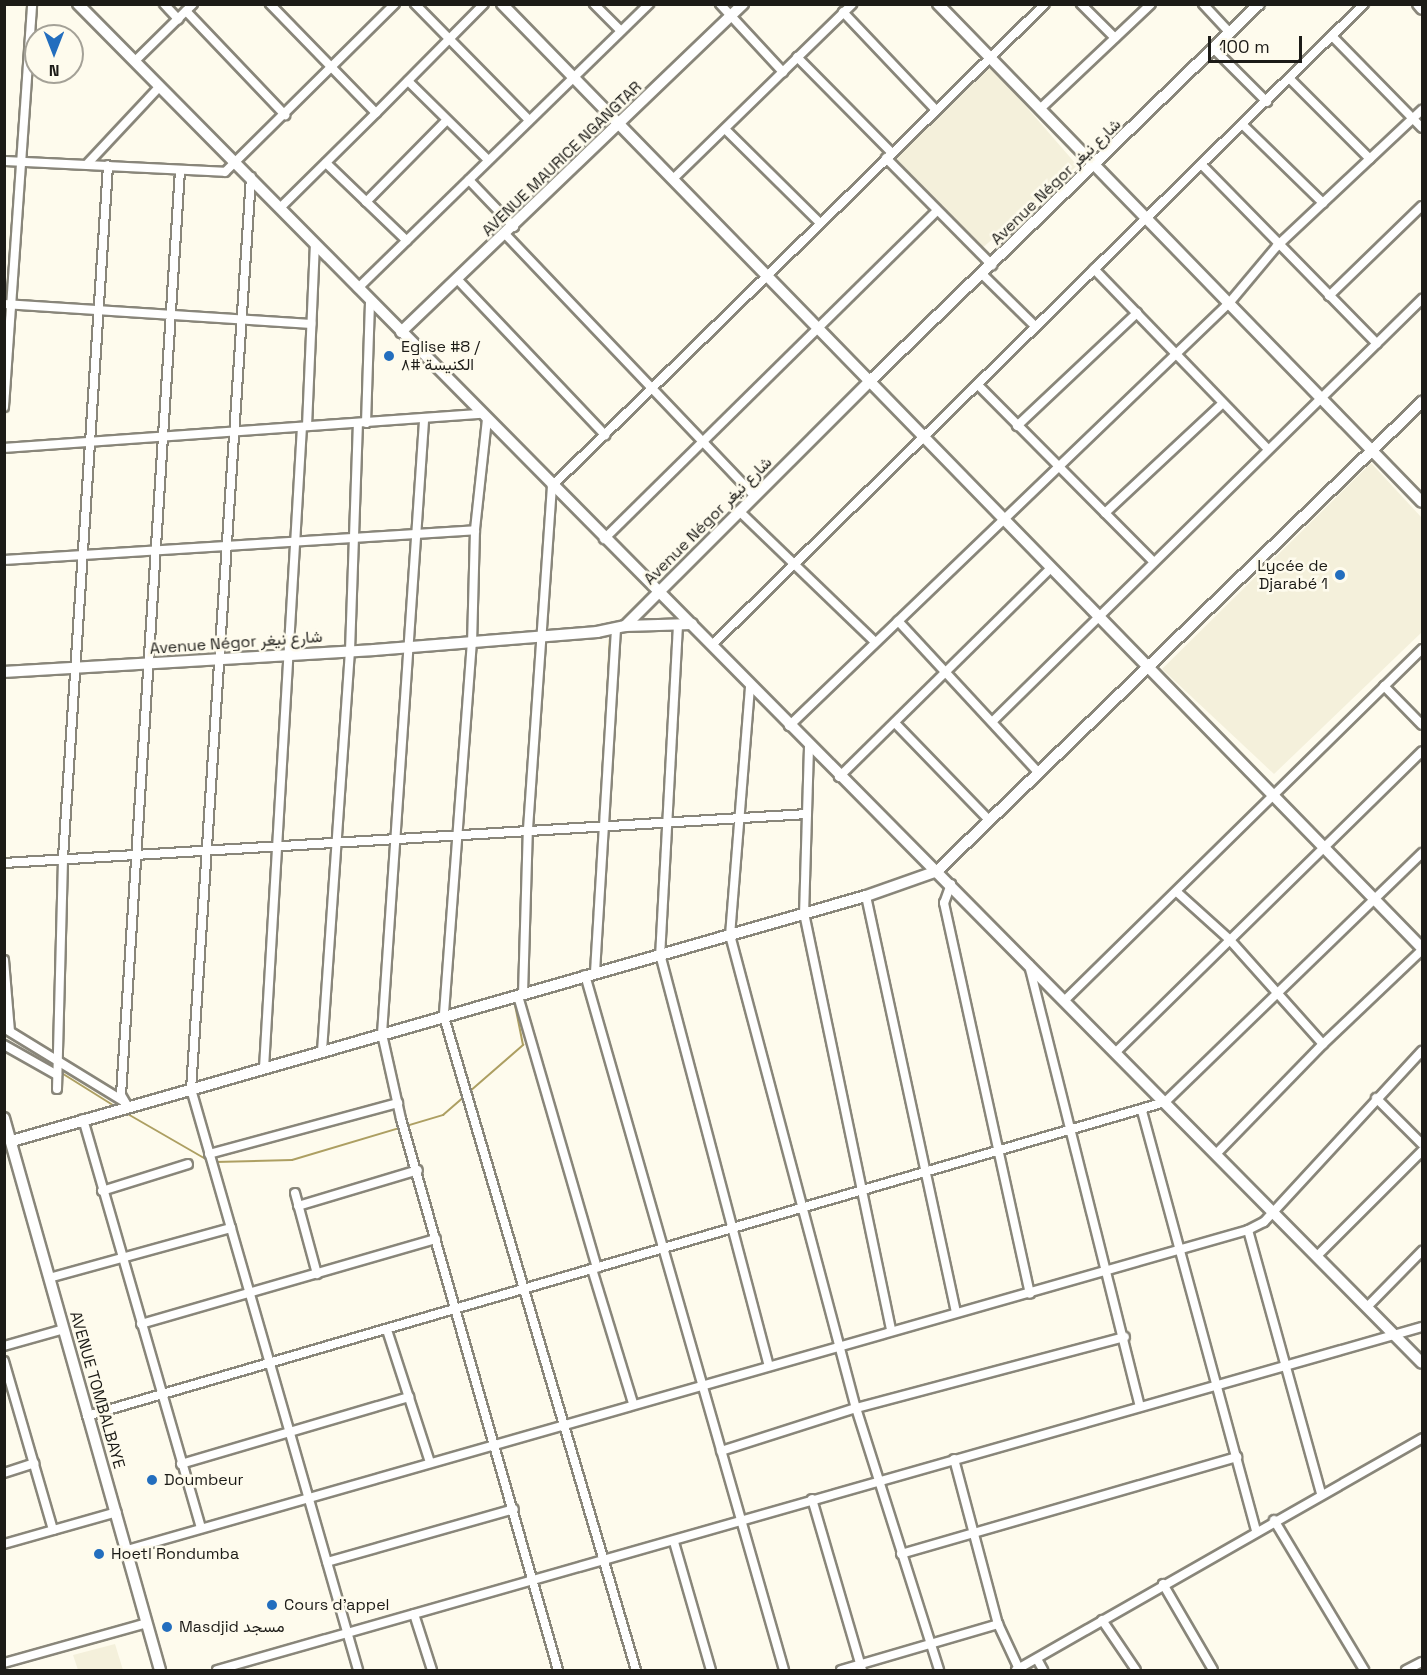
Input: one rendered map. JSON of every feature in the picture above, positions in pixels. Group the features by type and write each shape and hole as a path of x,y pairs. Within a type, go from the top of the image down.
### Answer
{"street":[{"path":"4,407 8,304 32,4"},
{"path":"78,4 251,177 370,302 604,539 692,624 809,747 951,883 1118,1050 1165,1102 1317,1256 1369,1305 1422,1363"},
{"path":"164,4 178,19"},
{"path":"135,61 193,4"},
{"path":"4,161 225,172 238,164 395,4"},
{"path":"415,4 528,119"},
{"path":"280,208 484,4"},
{"path":"502,4 767,276 819,326 1096,616 1149,667 1275,797 1328,846 1422,949 1323,1044 1217,1153"},
{"path":"594,4 621,31"},
{"path":"358,288 528,119 649,4"},
{"path":"720,4 783,72"},
{"name":"AVENUE MAURICE NGANGTAR","path":"400,332 510,231 743,4"},
{"path":"674,178 852,4"},
{"path":"938,4 1149,217 1373,451 1421,498"},
{"path":"1082,4 1115,38"},
{"path":"1041,108 1151,4"},
{"path":"1203,4 1230,33"},
{"name":"Avenue Négor شارع نيغر","path":"4,672 408,647 620,628 871,380 1097,164 1259,4"},
{"path":"712,645 922,436 978,385 1035,326 1334,37 1364,4"},
{"path":"1418,4 1422,9"},
{"path":"633,1403 594,1268 521,995 528,829 544,635 552,486 935,108 991,58 1044,5"},
{"path":"275,6 376,113"},
{"path":"186,11 285,115"},
{"path":"843,12 935,108"},
{"path":"1334,37 1422,128"},
{"path":"1214,49 1267,102"},
{"path":"797,57 889,155 937,211 992,265"},
{"path":"1290,79 1370,159"},
{"path":"408,81 488,160"},
{"path":"88,164 160,86"},
{"path":"789,726 1176,350 1230,302 1277,246 1422,110"},
{"path":"366,202 447,120"},
{"path":"1243,125 1323,203"},
{"path":"725,129 820,223"},
{"path":"326,163 407,241"},
{"path":"57,1089 63,858 108,165"},
{"path":"1202,165 1277,246 1377,344"},
{"path":"126,1105 136,855 147,663 180,170"},
{"path":"251,177 239,319 226,547 216,658 191,1089 358,1671"},
{"path":"469,180 510,231 754,495"},
{"path":"1329,296 1422,207"},
{"path":"604,539 702,439 937,211"},
{"path":"264,1068 315,244"},
{"path":"1094,269 1176,350 1268,449"},
{"path":"982,274 1035,326"},
{"path":"458,280 605,435"},
{"path":"993,721 1152,560 1422,299"},
{"path":"322,1052 350,651 354,537 370,302"},
{"path":"8,304 311,324"},
{"path":"1017,426 1137,313"},
{"path":"978,385 1055,467 1152,560"},
{"path":"8,1143 126,1105 191,1089 521,995 590,973 866,896 937,871 1422,402"},
{"path":"1105,513 1223,403"},
{"path":"4,448 484,416"},
{"path":"484,416 475,530 472,641 444,1017 636,1671"},
{"path":"424,421 382,1035 401,1119 418,1170 455,1312 514,1509 558,1671"},
{"path":"739,511 875,642"},
{"path":"4,560 155,553 415,532 475,530"},
{"path":"839,777 1051,567"},
{"path":"898,621 947,671 1038,772"},
{"path":"692,624 620,628 590,973 740,1521 784,1671"},
{"path":"678,625 660,954 769,1366"},
{"path":"1066,999 1178,893 1422,649"},
{"path":"1384,686 1422,724"},
{"path":"750,687 730,935 856,1408 939,1671"},
{"path":"895,723 989,820"},
{"path":"809,747 804,913 891,1329"},
{"path":"1118,1050 1229,939 1328,846 1422,751"},
{"path":"4,863 206,851 278,843 394,839 667,820 807,814"},
{"path":"87,1416 269,1362 455,1312 594,1268 665,1251 732,1228 863,1192 925,1172 1071,1133 1165,1102 1275,992 1422,852"},
{"path":"951,883 944,903 1030,1294"},
{"path":"1178,893 1229,939 1323,1044"},
{"path":"866,896 956,1312"},
{"path":"4,960 7,1030 57,1064 126,1105"},
{"path":"1028,962 1108,1268 1140,1406"},
{"path":"4,1045 57,1076"},
{"path":"127,1550 430,1461 769,1366 838,1343 1030,1294 1108,1268 1248,1230 1263,1222 1272,1208 1422,1051"},
{"path":"1376,1098 1422,1144"},
{"path":"210,1156 398,1104"},
{"path":"1142,1111 1256,1530"},
{"name":"AVENUE TOMBALBAYE","path":"4,1118 8,1143 117,1512 160,1671"},
{"path":"83,1119 120,1258 201,1527"},
{"path":"1317,1256 1422,1151"},
{"path":"102,1191 188,1164"},
{"path":"298,1206 418,1170"},
{"path":"295,1193 317,1274"},
{"path":"49,1278 231,1228"},
{"path":"1248,1230 1321,1493"},
{"path":"141,1324 436,1239"},
{"path":"1369,1305 1422,1251"},
{"path":"217,1671 239,1668 347,1633 674,1542 812,1499 1287,1366 1395,1332 1422,1327"},
{"path":"4,1346 64,1329"},
{"path":"387,1330 430,1461"},
{"path":"721,1451 856,1408 1125,1337"},
{"path":"4,1361 53,1530"},
{"path":"181,1464 409,1397"},
{"path":"954,1459 998,1624 1017,1670 1256,1530 1422,1438"},
{"path":"901,1554 1237,1457"},
{"path":"4,1473 34,1462"},
{"path":"812,1499 861,1668"},
{"path":"327,1562 514,1509"},
{"path":"4,1544 117,1512"},
{"path":"1274,1520 1364,1671"},
{"path":"674,1542 711,1671"},
{"path":"1163,1584 1213,1671"},
{"path":"414,1614 432,1671"},
{"path":"1102,1620 1136,1671"},
{"path":"4,1663 147,1623"},
{"path":"841,1671 861,1668 998,1624"},
{"path":"1037,1659 1043,1671"},
{"path":"1406,1671 1422,1662"}],"shaded area":[{"path":"990,65 1077,165 978,252 890,152"},
{"name":"Lycée de Djarabé 1","path":"1371,463 1422,518 1422,632 1274,774 1162,669"},
{"path":"115,1644 123,1670 78,1670 73,1655"}],"waterway":[{"path":"599,853 610,639"},
{"path":"469,1092 523,1045 514,1000"},
{"path":"60,1072 116,1107"},
{"path":"215,1162 292,1160 443,1115 465,1096"},
{"path":"126,1113 209,1161"}],"place":[{"name":"Eglise #8 / الكنيسة #٨","path":"389,356"},
{"name":"Lycée de Djarabé 1","path":"1340,575"},
{"name":"Doumbeur","path":"152,1480"},
{"name":"Hoetl Rondumba","path":"99,1554"},
{"name":"Cours d'appel","path":"272,1605"},
{"name":"Masdjid مسجد","path":"167,1627"}]}
